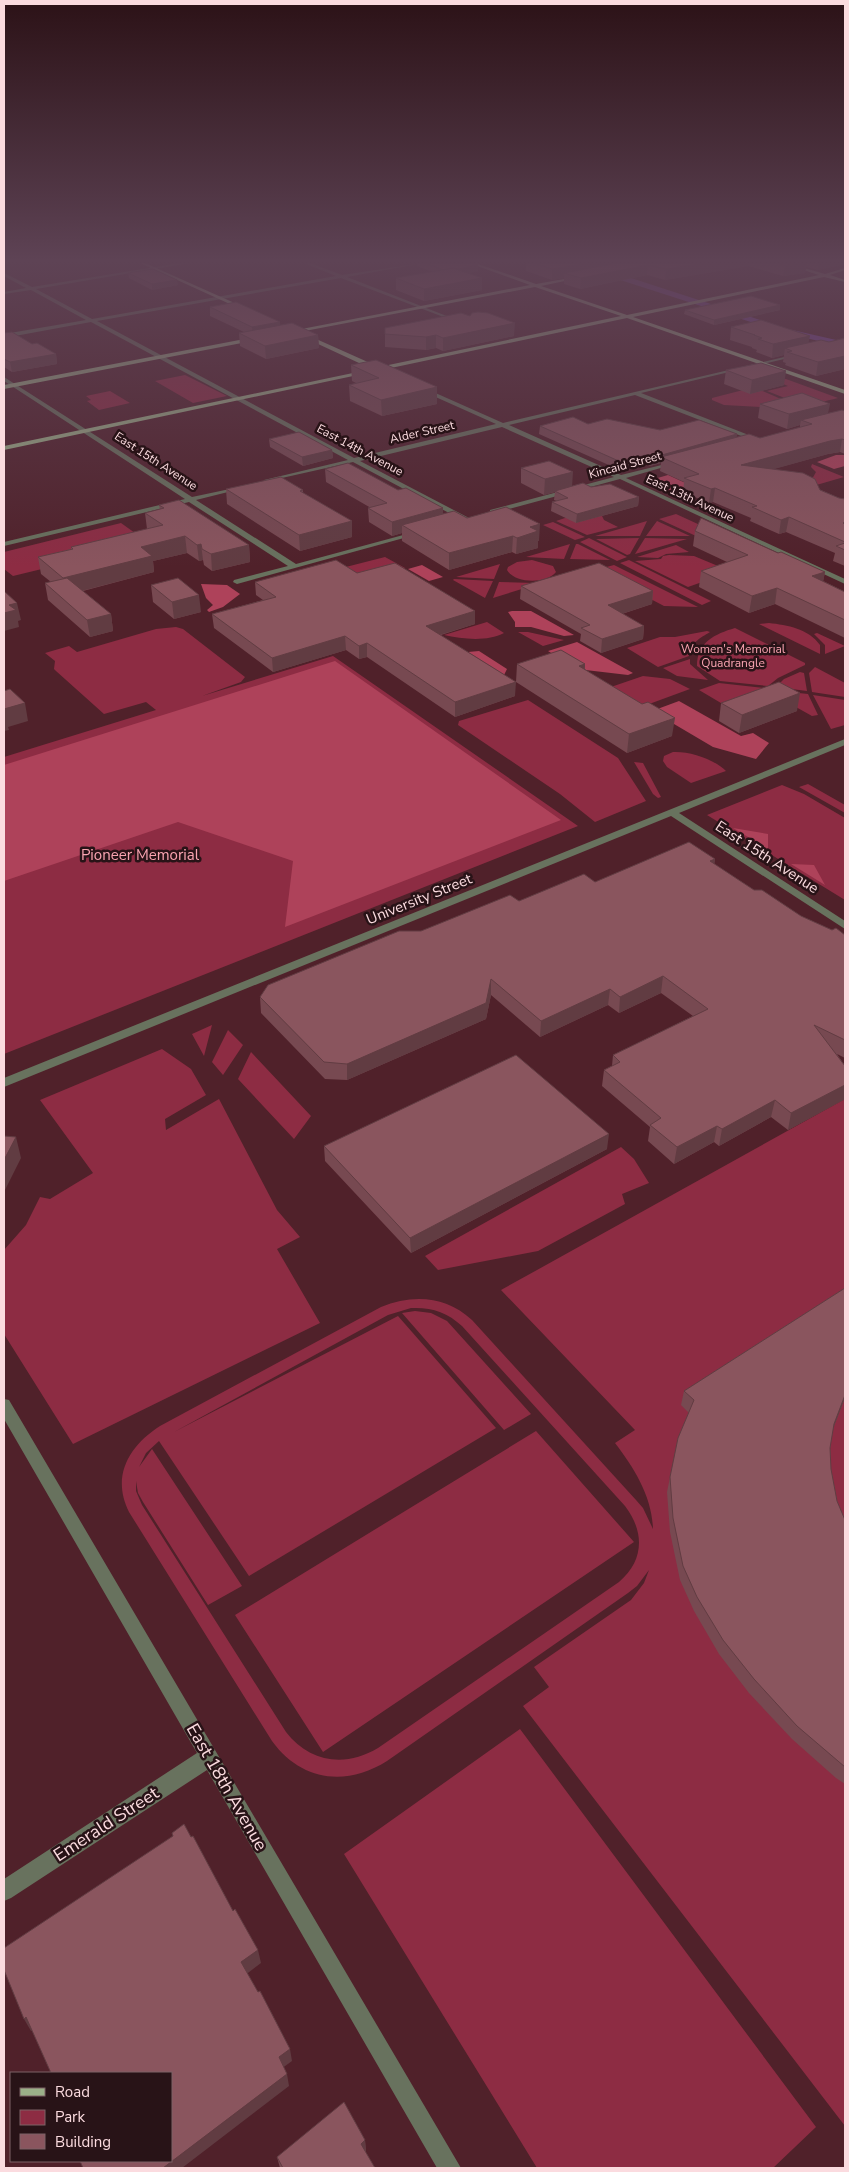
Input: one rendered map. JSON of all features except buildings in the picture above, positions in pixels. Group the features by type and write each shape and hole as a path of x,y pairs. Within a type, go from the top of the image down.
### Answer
{"main road":[{"path":"4,387 122,364"},
{"path":"368,364 378,369"},
{"path":"4,448 400,364"},
{"path":"765,364 845,392"},
{"path":"753,365 845,397"}],"street":[{"name":"East 14th Avenue","path":"175,364 466,520"},
{"name":"Alder Street","path":"259,483 753,365"},
{"path":"378,369 392,376"},
{"name":"East 15th Avenue","path":"4,379 294,566"},
{"name":"East 13th Avenue","path":"414,385 845,582"},
{"path":"635,392 760,439 740,445"},
{"name":"Kincaid Street","path":"484,515 681,461"},
{"path":"4,543 251,485"},
{"path":"458,522 475,517"},
{"path":"237,582 422,532"},
{"name":"University Street","path":"4,1083 845,742"},
{"name":"East 15th Avenue","path":"672,813 844,924"},
{"name":"East 18th Avenue","path":"4,1405 450,2168"},
{"name":"Emerald Street","path":"4,1891 209,1757"}],"green space":[{"path":"185,375 227,396 193,403 155,381"},
{"path":"786,379 838,398 817,403 802,403 767,391 788,386 778,382 778,380"},
{"path":"747,389 760,390 781,399 761,407 724,405 712,400 712,398"},
{"path":"110,391 130,403 99,410 87,401 91,400 86,396"},
{"path":"812,464 844,477 813,486 811,481 816,472 811,467"},
{"path":"676,514 711,530 696,536 659,519"},
{"path":"571,516 602,516 604,520 618,527 587,535 556,521"},
{"path":"647,521 640,536 595,536"},
{"path":"657,521 690,536 646,536"},
{"path":"553,522 585,537 575,540 543,525"},
{"path":"121,523 149,543 13,576 4,569 4,552"},
{"path":"589,538 627,557 617,561 580,542"},
{"path":"639,538 630,554 627,555 596,539"},
{"path":"645,538 685,539 687,539 635,554"},
{"path":"570,544 564,559 526,557"},
{"path":"576,544 578,544 610,560 570,559"},
{"path":"676,545 689,552 666,554 658,558 637,557"},
{"path":"663,556 694,556 718,566 705,581 688,587 635,561 661,559"},
{"path":"385,557 405,568 359,581 334,570"},
{"path":"532,560 553,566 556,572 546,579 531,581 517,578 507,570 508,567 517,562"},
{"path":"629,560 711,601 702,605 620,563"},
{"path":"500,564 494,579 456,577"},
{"path":"614,565 698,607 664,606 595,570"},
{"path":"454,579 493,581 485,598"},
{"path":"499,582 535,583 538,584 493,598"},
{"path":"487,622 504,633 482,639 444,635"},
{"path":"769,623 790,627 810,635 820,645 820,654 759,624"},
{"name":"Pioneer Memorial","path":"176,627 183,629 245,677 241,682 202,696 333,656 578,826 4,1054 4,757 156,710 146,702 104,714 54,669 55,661 45,653 69,646 77,652 156,629"},
{"name":"Women's Memorial Quadrangle","path":"735,628 805,663 805,665 778,678 768,686 720,681 697,666 698,658 700,651 708,640"},
{"path":"518,632 528,632 564,640 543,646"},
{"path":"710,632 693,645 689,656 658,667 627,648 660,637 675,637"},
{"path":"817,633 845,646 825,654 825,645 814,634"},
{"path":"690,659 690,664 708,680 677,676 663,668"},
{"path":"815,667 845,683 845,697 812,692 809,673"},
{"path":"800,672 804,673 807,691 776,687 784,679"},
{"path":"643,676 670,679 690,689 641,707 608,688"},
{"path":"719,683 772,689 726,706 699,690"},
{"path":"780,691 808,694 818,715 812,716 778,697"},
{"path":"813,695 845,700 845,725 831,729"},
{"path":"528,700 618,758 646,801 595,822 560,794 458,725 459,721"},
{"path":"673,752 701,757 715,763 726,771 691,783 667,767 663,761 664,756"},
{"path":"634,762 643,763 661,797 658,798 653,794"},
{"path":"808,784 845,805 845,813 799,787"},
{"path":"782,785 804,794 845,818 845,900 707,815"},
{"path":"212,1025 204,1056 192,1034"},
{"path":"228,1030 243,1045 223,1075 212,1062"},
{"path":"162,1049 191,1069 206,1095 165,1119 166,1130 219,1099 277,1210 300,1237 277,1249 320,1323 73,1444 4,1334 4,1250 26,1225 40,1197 50,1199 93,1173 40,1100"},
{"path":"251,1052 311,1116 294,1139 238,1079"},
{"path":"845,1099 845,2126 523,1706 549,1687 534,1667 631,1600 644,1583 649,1570 637,1586 628,1593 387,1761 356,1774 340,1777 325,1776 310,1772 296,1765 272,1741 129,1512 124,1499 123,1474 126,1463 132,1453 149,1434 160,1426 381,1307 405,1300 417,1299 440,1302 451,1306 472,1320 643,1508 653,1529 646,1494 629,1462 615,1443 635,1430 501,1290","holes":["411,1308 445,1314 462,1326 625,1506 636,1526 639,1546 633,1565 619,1582 378,1748 353,1758 328,1759 305,1750 286,1732 142,1505 136,1491 136,1481 138,1493 143,1502 208,1605 242,1586 152,1449 139,1467 146,1453 159,1441 249,1576 496,1428 398,1316 174,1432 388,1315"]},
{"path":"621,1147 634,1159 649,1183 622,1194 625,1204 538,1251 438,1270 425,1256"},
{"path":"415,1311 431,1313 447,1321 531,1414 504,1430 402,1313"},
{"path":"536,1431 634,1542 323,1752 235,1615"},
{"path":"520,1729 816,2127 773,2168 537,2168 344,1854"}],"shaded area":[{"path":"836,455 845,455 845,466 834,469 817,462"},
{"path":"668,475 692,486 671,492 647,481"},
{"path":"422,565 443,577 429,581 408,569"},
{"path":"201,584 227,585 240,594 223,607 209,612 207,610 213,605 206,598"},
{"path":"531,611 574,635 564,636 531,627 515,627 515,622 508,612"},
{"path":"577,642 633,673 628,675 577,669 548,651"},
{"path":"479,651 507,669 504,675 468,652"},
{"name":"Pioneer Memorial","path":"335,661 561,820 285,927 293,861 178,822 4,881 4,765"},
{"path":"679,701 741,736 753,733 769,743 756,759 713,747 652,711"},
{"path":"733,828 768,834 768,849"},
{"path":"791,864 814,865 825,885"}]}
